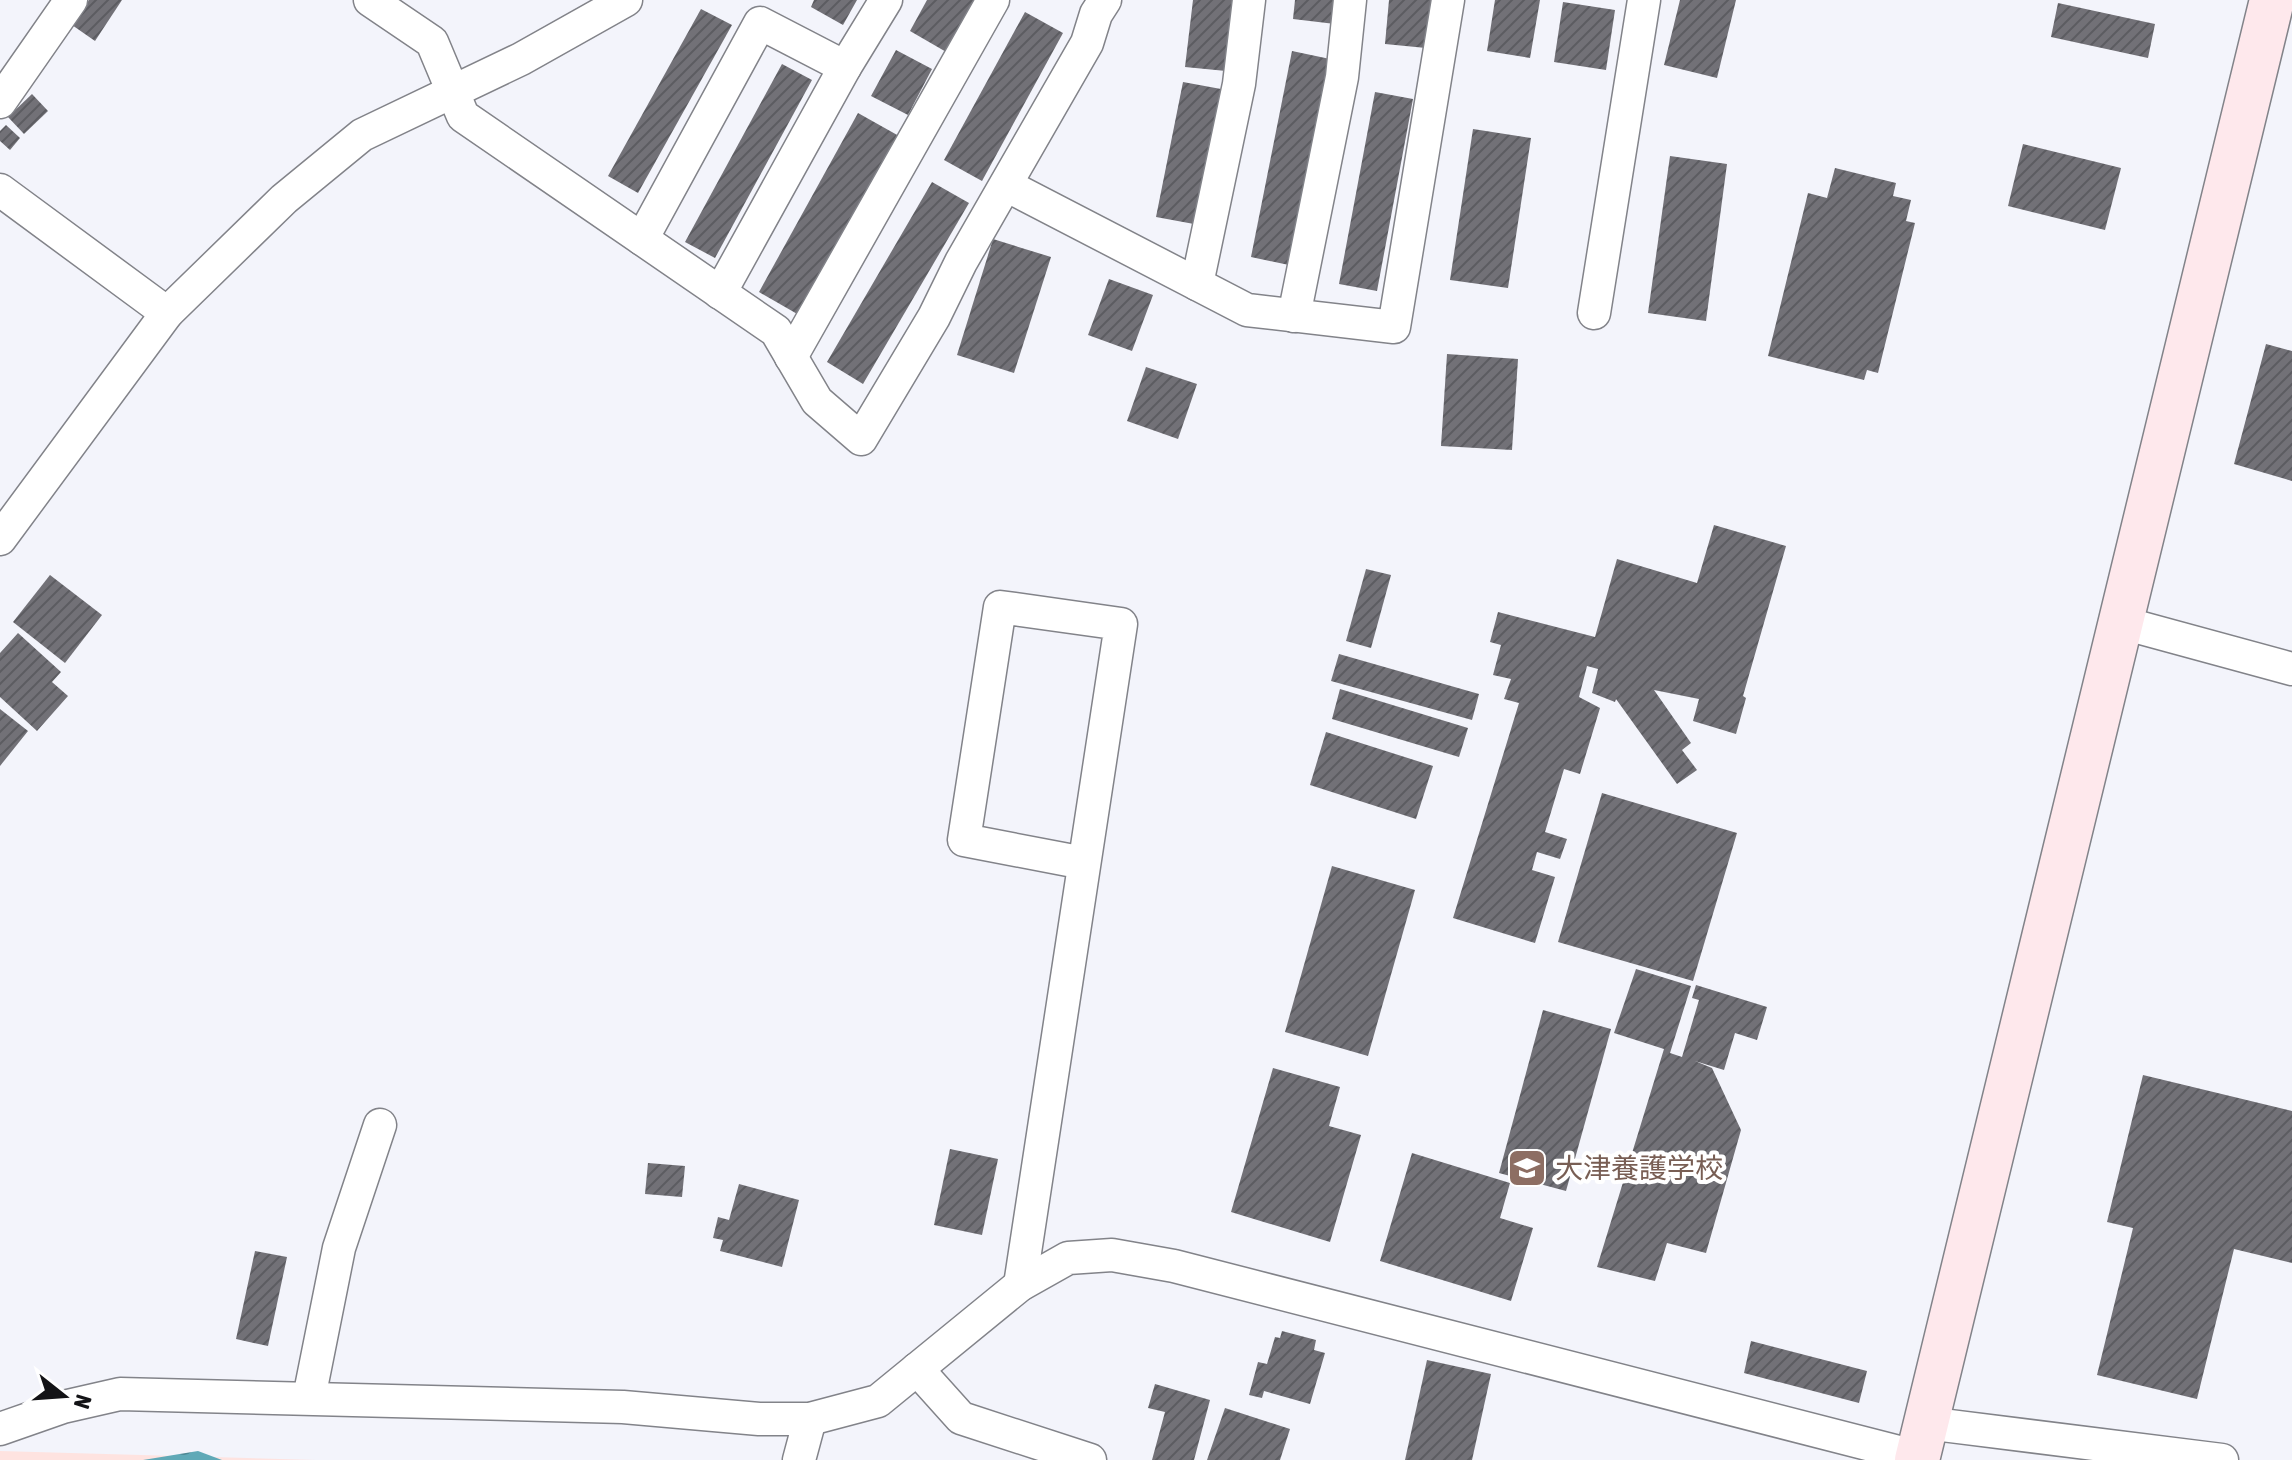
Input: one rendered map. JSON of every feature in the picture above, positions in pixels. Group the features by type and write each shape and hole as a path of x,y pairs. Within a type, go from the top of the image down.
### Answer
{"street":[{"path":"0,102 71,0"},
{"path":"370,0 432,42 463,116 776,331 817,401 861,439 934,317 961,262 1087,43 1096,14 1105,0"},
{"path":"0,539 167,313 284,199 362,135 454,91 626,0"},
{"path":"720,293 845,67 886,0"},
{"path":"791,357 993,0"},
{"path":"1197,284 1239,84 1249,0"},
{"path":"1294,316 1342,77 1350,0"},
{"path":"1006,185 1247,310 1394,327 1448,0"},
{"path":"1594,313 1644,0"},
{"path":"1920,1447 2123,623 2272,0"},
{"path":"642,239 760,23 845,67"},
{"path":"0,190 167,313"},
{"path":"1020,1285 1121,624 1000,607 964,840 1084,863"},
{"path":"2123,623 2292,669"},
{"path":"309,1398 339,1248 380,1125"},
{"path":"0,1429 63,1407 120,1394 623,1407 810,1419 878,1401 1020,1285 1068,1258 1112,1255 1174,1266 1920,1447 2222,1460"},
{"path":"917,1369 961,1418 1090,1460"},
{"path":"799,1460 810,1419"}],"shaded area":[{"path":"0,1451 316,1460 0,1460"}],"water":[{"path":"198,1451 222,1460 143,1460"}],"building":[{"path":"89,0 122,0 95,41 72,25"},
{"path":"814,0 857,0 843,25 811,7"},
{"path":"927,0 978,0 948,53 910,31"},
{"path":"1193,0 1235,0 1226,71 1185,67"},
{"path":"1295,0 1338,0 1335,24 1293,19"},
{"path":"1389,0 1431,0 1426,48 1385,44"},
{"path":"1495,0 1540,0 1530,58 1487,51"},
{"path":"1680,0 1736,0 1717,78 1664,65"},
{"path":"1563,2 1615,10 1606,70 1554,62"},
{"path":"2058,3 2155,24 2148,58 2051,37"},
{"path":"701,9 732,25 638,193 608,176"},
{"path":"1025,12 1063,33 982,181 944,160"},
{"path":"896,50 932,69 908,115 871,96"},
{"path":"1292,51 1330,59 1289,265 1251,257"},
{"path":"782,64 812,80 715,258 685,242"},
{"path":"1183,82 1221,89 1194,224 1156,217"},
{"path":"1375,92 1413,99 1377,291 1339,284"},
{"path":"32,94 48,111 24,134 8,117"},
{"path":"858,113 899,136 799,315 759,292"},
{"path":"6,125 20,138 10,150 0,141 0,131"},
{"path":"1473,129 1531,138 1508,288 1450,280"},
{"path":"2023,144 2121,168 2105,230 2008,206"},
{"path":"1670,156 1727,164 1706,321 1648,313"},
{"path":"1835,168 1896,183 1893,196 1911,200 1906,221 1915,223 1878,373 1867,370 1864,380 1768,356 1808,193 1827,198"},
{"path":"932,182 969,203 863,384 827,362"},
{"path":"993,239 1051,257 1014,373 957,355"},
{"path":"1109,279 1153,295 1132,351 1088,335"},
{"path":"2266,344 2292,351 2292,481 2234,464"},
{"path":"1447,354 1518,359 1512,450 1441,446"},
{"path":"1146,367 1197,384 1178,439 1127,421"},
{"path":"1714,525 1786,546 1743,696 1746,698 1736,734 1693,721 1699,699 1654,690 1691,743 1682,750 1697,770 1677,784 1616,699 1615,702 1592,693 1598,669 1587,666 1579,697 1600,708 1580,774 1564,769 1545,832 1567,839 1560,859 1537,852 1532,870 1555,877 1535,943 1453,918 1519,703 1504,699 1511,679 1493,675 1501,645 1490,642 1498,612 1595,637 1617,559 1697,583"},
{"path":"1366,569 1391,575 1371,648 1346,641"},
{"path":"50,575 102,615 65,663 13,622"},
{"path":"18,633 61,672 52,682 68,696 37,731 0,697 0,653"},
{"path":"1339,654 1479,694 1472,720 1331,681"},
{"path":"1340,689 1468,728 1459,757 1332,719"},
{"path":"0,709 28,731 0,766"},
{"path":"1326,732 1433,766 1416,819 1310,785"},
{"path":"1602,793 1737,833 1693,981 1558,942"},
{"path":"1332,866 1415,890 1368,1056 1285,1032"},
{"path":"1636,969 1691,986 1670,1053 1682,1057 1699,1000 1692,998 1696,985 1767,1007 1757,1040 1735,1033 1724,1070 1695,1061 1712,1068 1741,1130 1706,1253 1667,1243 1655,1281 1597,1267 1664,1049 1614,1033"},
{"path":"1543,1010 1611,1029 1566,1191 1499,1173"},
{"path":"1273,1068 1340,1087 1329,1126 1361,1135 1330,1242 1231,1212"},
{"path":"2143,1075 2292,1111 2292,1263 2234,1249 2197,1399 2097,1375 2133,1228 2107,1222"},
{"path":"950,1149 998,1159 982,1235 934,1225"},
{"path":"1412,1153 1510,1183 1500,1218 1533,1228 1511,1301 1380,1261"},
{"path":"648,1163 685,1166 682,1197 645,1194"},
{"path":"739,1184 799,1200 782,1267 720,1251 723,1240 713,1238 718,1217 729,1220"},
{"path":"255,1251 287,1257 268,1346 236,1339"},
{"path":"1282,1331 1316,1340 1314,1350 1325,1353 1310,1404 1264,1391 1262,1398 1249,1395 1258,1362 1267,1364 1275,1337 1280,1338"},
{"path":"1751,1341 1867,1371 1859,1403 1744,1373"},
{"path":"1427,1360 1491,1374 1472,1460 1405,1460"},
{"path":"1155,1384 1210,1400 1194,1460 1152,1460 1165,1412 1148,1408"},
{"path":"1225,1408 1290,1429 1280,1460 1207,1460"}],"place":[{"name":"大津養護学校","path":"1527,1168"}]}
